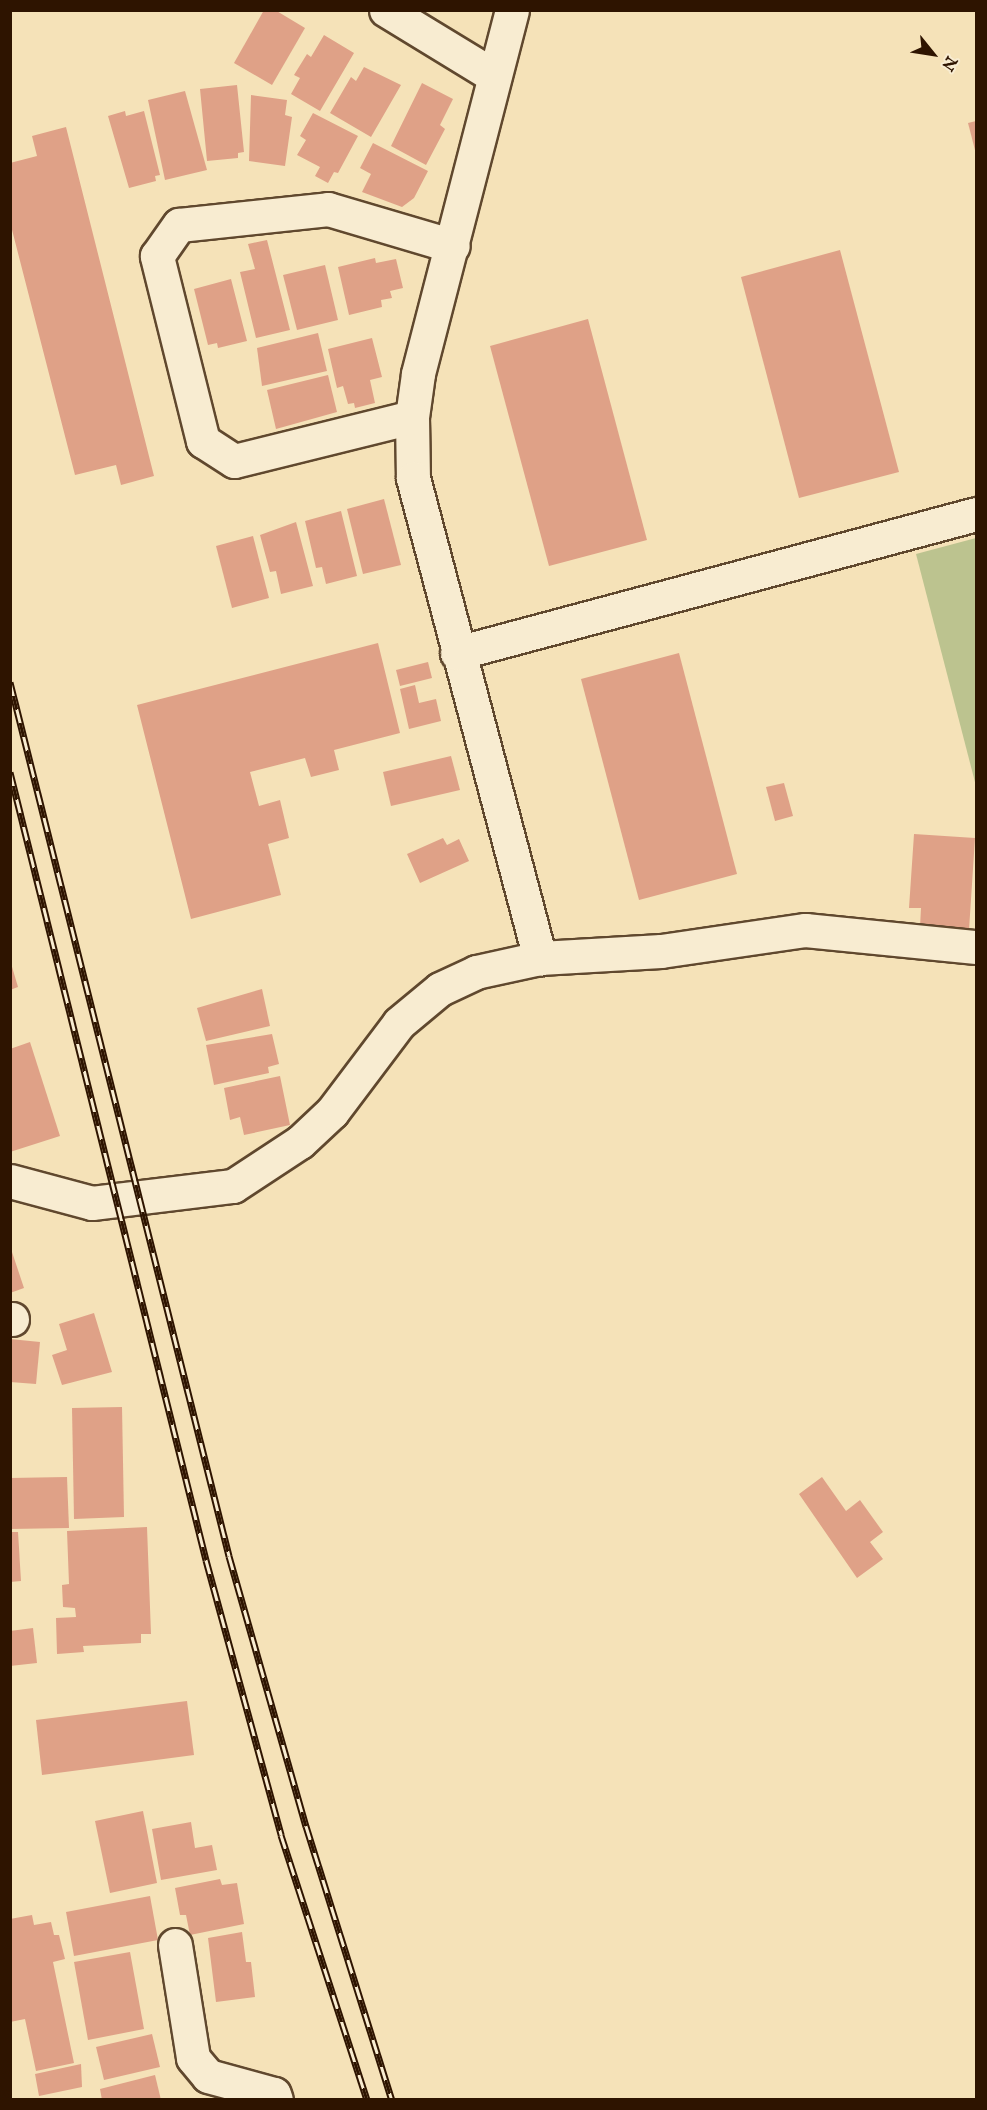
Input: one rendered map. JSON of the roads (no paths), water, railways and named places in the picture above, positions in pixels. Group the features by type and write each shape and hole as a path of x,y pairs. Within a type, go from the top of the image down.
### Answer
{"street":[{"path":"386,10 494,76"},
{"path":"512,10 453,246 418,374 412,417 413,478 457,653 540,958"},
{"path":"412,417 234,461 203,441 157,256 179,225 328,209 453,246"},
{"path":"457,653 976,514"},
{"path":"10,1181 92,1203 233,1186 300,1142 332,1112 399,1023 440,989 476,972 540,958 661,951 805,930 976,947"},
{"path":"175,1945 193,2058 208,2076 274,2094 276,2100"}],"railway":[{"path":"10,682 229,1556 306,1826 392,2100"},
{"path":"10,772 206,1560 281,1835 367,2100"}]}
